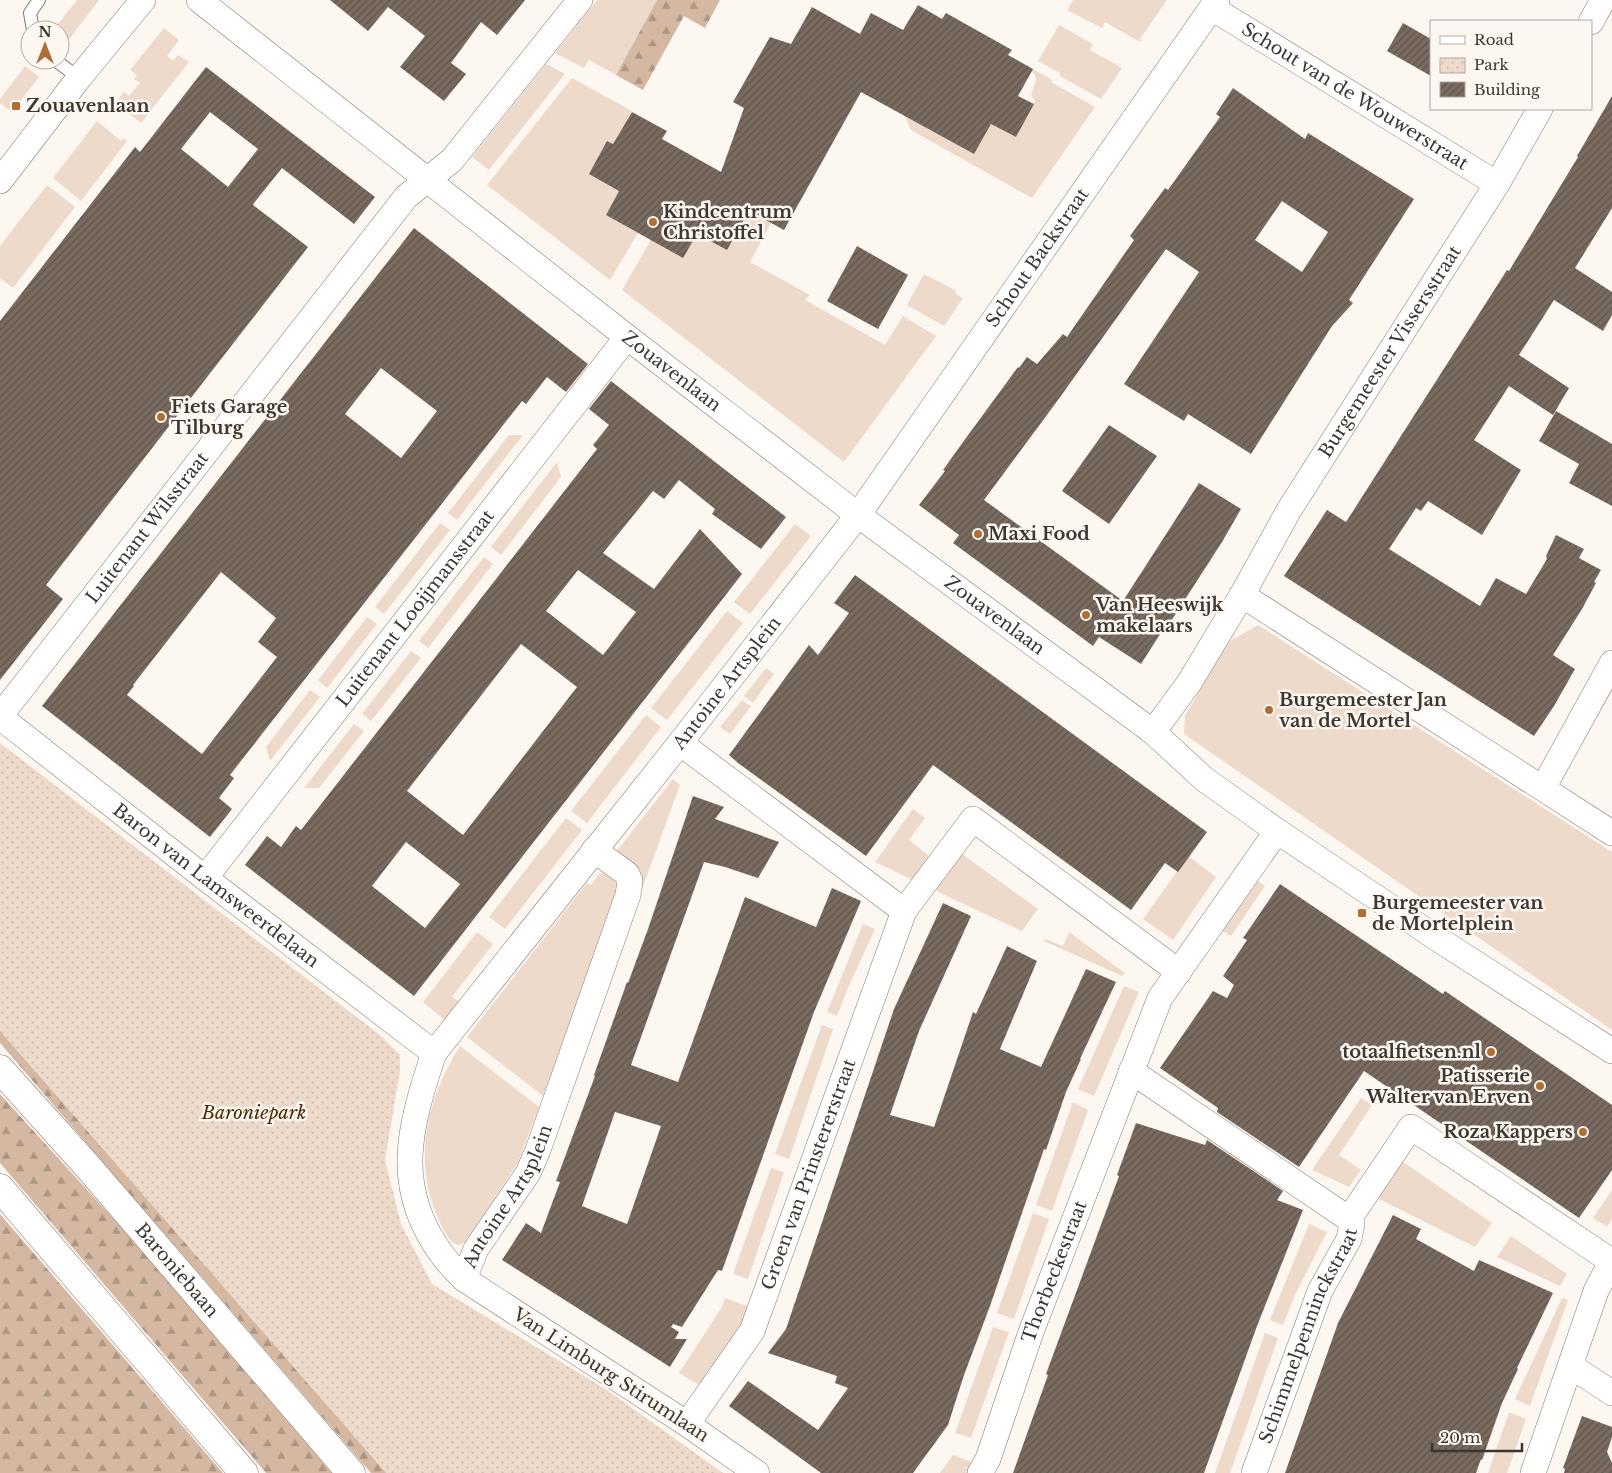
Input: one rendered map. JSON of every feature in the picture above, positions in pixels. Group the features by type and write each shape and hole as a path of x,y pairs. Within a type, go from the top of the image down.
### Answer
{"main road":[{"name":"Baroniebaan","path":"0,1069 89,1168 351,1473"},
{"path":"0,1188 244,1473"}],"street":[{"path":"0,181 142,0"},
{"name":"Zouavenlaan","path":"199,0 627,337 858,515 1153,732"},
{"name":"Luitenant Wilsstraat","path":"0,716 406,197 452,160 580,0"},
{"path":"1592,20 1603,0"},
{"name":"Schout van de Wouwerstraat","path":"1215,4 1497,184"},
{"name":"Schout Backstraat","path":"858,515 1215,4"},
{"name":"Burgemeester Vissersstraat","path":"1242,595 1289,510 1497,184 1539,110"},
{"name":"Luitenant Looijmansstraat","path":"205,878 627,337"},
{"name":"Antoine Artsplein","path":"594,850 627,874 630,881 628,895 538,1150 528,1173 476,1249 464,1279 443,1256 424,1226 414,1200 409,1168 410,1137 434,1053 594,850 680,744 858,515"},
{"path":"1612,833 1242,595 1189,682 1153,732 1204,779 1277,831 1441,941 1612,1051"},
{"path":"1543,788 1612,663"},
{"name":"Baron van Lamsweerdelaan","path":"0,716 205,878 434,1053"},
{"path":"680,744 904,911"},
{"name":"Groen van Prinstererstraat","path":"687,1424 752,1332 904,911 973,819 1179,972"},
{"name":"Thorbeckestraat","path":"980,1473 988,1459 1032,1332 1160,998 1277,831"},
{"path":"1131,1071 1349,1219"},
{"name":"Schimmelpenninckstraat","path":"1254,1473 1320,1291 1349,1239 1352,1224 1349,1219 1412,1127 1612,1260"},
{"path":"1533,1473 1596,1290 1612,1260"},
{"name":"Van Limburg Stirumlaan","path":"464,1279 687,1424 756,1473"},
{"path":"1571,1366 1612,1393"}],"lane":[{"path":"31,20 30,13 39,0"},
{"path":"68,70 79,78"}],"green space":[{"path":"77,0 99,0 70,38 70,20 61,20"},
{"path":"597,0 657,0 616,75 589,60 584,68 555,53"},
{"path":"657,0 720,0 705,28 684,16 643,90 616,75"},
{"path":"1073,0 1167,0 1140,39 1142,40 1140,42 1105,22 1102,28 1067,10"},
{"path":"1059,25 1093,44 1090,50 1122,68 1101,99 1038,61"},
{"path":"164,28 179,40 167,56 173,61 178,55 189,62 141,123 115,103 124,92 129,96 140,83 134,79 137,75 130,70"},
{"path":"546,64 565,74 489,170 472,157"},
{"path":"1033,69 1052,80 1051,82 1095,107 1032,198 911,130 905,116 974,154 991,124 1016,137 1035,101 1031,95 1036,81 1035,74 1031,72"},
{"path":"22,70 30,70 39,77 12,112 0,103 0,99"},
{"path":"572,78 632,111 613,144 619,191 606,215 638,233 610,280 487,185"},
{"path":"97,121 121,141 123,138 127,141 81,201 53,178"},
{"path":"47,185 75,207 13,288 0,278 0,246"},
{"path":"760,206 775,215 750,262 810,295 805,300 885,345 903,316 936,336 844,462 622,290 651,240 697,234 727,250 745,219 742,210 754,216"},
{"path":"924,274 955,290 956,294 963,298 944,326 907,305"},
{"path":"509,435 523,435 457,520 448,513"},
{"path":"557,462 561,477 501,555 491,547"},
{"path":"440,523 450,530 384,614 375,607"},
{"path":"795,524 811,536 750,614 734,602"},
{"path":"484,557 493,564 428,648 419,641"},
{"path":"727,611 743,623 667,720 651,708"},
{"path":"367,617 377,624 327,688 318,680"},
{"path":"1258,625 1612,852 1612,1030 1184,734 1185,716 1228,642"},
{"path":"411,651 421,658 371,721 362,714"},
{"path":"766,668 774,674 753,703 744,696"},
{"path":"310,690 320,697 270,761 266,747"},
{"path":"742,700 751,706 730,734 720,727"},
{"path":"646,715 661,727 587,823 571,811"},
{"path":"354,724 364,731 319,788 304,788"},
{"name":"Baroniepark","path":"0,743 380,1035 400,1055 400,1071 385,1160 401,1224 432,1284 604,1388 723,1473 386,1473 0,1031"},
{"path":"673,779 680,785 642,889 641,877 616,852"},
{"path":"913,809 925,818 909,840 929,856 913,880 875,862"},
{"path":"566,818 582,830 505,929 489,917"},
{"path":"962,854 1038,909 1022,931 936,890"},
{"path":"1188,856 1216,877 1173,940 1143,919"},
{"path":"603,873 614,881 618,888 543,1096 467,1037 587,883 591,885 599,874"},
{"path":"1255,879 1265,886 1231,936 1221,930"},
{"path":"863,924 875,929 837,1016 827,1012"},
{"path":"477,932 493,944 452,997 460,1002 447,1022 423,1002"},
{"path":"1069,932 1125,973 1122,976 1044,941 1045,939 1063,946"},
{"path":"0,982 427,1473 371,1473 0,1043"},
{"path":"1124,986 1139,992 1094,1096 1078,1089"},
{"path":"822,1025 833,1029 789,1159 775,1154"},
{"path":"460,1046 539,1107 518,1162 466,1242 459,1245 448,1238 438,1218 430,1196 425,1152 432,1108 439,1087"},
{"path":"0,1094 139,1247 332,1473 266,1473 0,1163"},
{"path":"1361,1098 1372,1105 1339,1155 1361,1170 1349,1187 1312,1170"},
{"path":"1073,1102 1088,1110 1052,1211 1036,1205"},
{"path":"1400,1160 1492,1223 1475,1247 1375,1197"},
{"path":"771,1168 784,1172 748,1279 733,1274"},
{"path":"1612,1190 1612,1219 1607,1227 1593,1218"},
{"path":"1033,1213 1049,1219 1014,1319 997,1313"},
{"path":"0,1214 223,1473 0,1473"},
{"path":"1309,1224 1327,1232 1294,1297 1283,1325 1270,1320"},
{"path":"1511,1236 1567,1274 1560,1286 1497,1257"},
{"path":"725,1298 750,1307 739,1330 699,1385 679,1373 722,1307"},
{"path":"1562,1298 1568,1300 1530,1406 1515,1399"},
{"path":"993,1327 1009,1332 971,1438 955,1433"},
{"path":"1265,1333 1278,1338 1230,1473 1215,1473"},
{"path":"1509,1412 1526,1419 1507,1473 1488,1473"},
{"path":"953,1455 974,1463 968,1473 940,1473"}],"building":[{"path":"330,0 525,0 497,35 481,22 451,63 466,74 444,101 400,67 425,36 388,7 368,31"},
{"path":"918,5 942,19 946,13 1012,50 1008,55 1033,69 1018,96 1034,104 1016,137 991,124 974,154 861,92 784,230 749,211 727,250 697,234 683,258 606,215 619,191 589,174 607,141 613,144 632,112 667,131 662,139 721,172 744,108 733,102 770,37 791,44 812,7 860,34 871,13 903,30"},
{"path":"1403,23 1430,38 1430,75 1387,51"},
{"path":"206,67 375,197 354,224 282,168 254,203 253,205 308,247 46,585 63,599 0,680 0,321 135,147 140,152","holes":["210,112 258,149 228,187 181,149"]},
{"path":"1233,88 1305,139 1308,133 1414,199 1349,300 1353,303 1332,326 1251,454 1188,414 1184,421 1124,384 1199,272 1166,249 984,500 1123,601 1199,483 1241,509 1166,629 1164,628 1141,664 1099,637 1093,646 953,543 959,535 919,505 1018,367 1027,357 1037,364 1063,334 1067,337 1134,240 1130,236 1165,188 1168,190 1220,117 1216,114","holes":["1282,201 1328,232 1302,272 1255,240"]},
{"path":"1612,96 1612,208 1575,268 1612,292 1612,315 1603,331 1554,300 1519,355 1569,388 1553,415 1509,386 1474,440 1521,470 1482,535 1428,501 1421,511 1416,508 1389,549 1480,606 1496,578 1526,594 1547,559 1546,556 1556,535 1584,549 1579,558 1601,570 1582,609 1553,655 1575,669 1534,736 1284,576 1327,510 1346,522 1507,270 1509,271 1578,157"},
{"path":"414,228 588,364 566,392 547,377 526,404 522,401 230,775 234,778 219,798 232,809 210,837 42,706","holes":["381,368 437,411 401,458 345,414","221,572 276,618 258,642 277,657 202,754 127,695"]},
{"path":"857,246 908,275 878,329 827,301"},
{"path":"611,381 786,517 761,549 712,514 715,509 679,480 664,499 653,491 603,553 654,589 700,529 742,574 414,996 245,865 267,836 281,847 296,826 301,830 597,449 593,445 609,425 589,409","holes":["578,570 636,612 603,655 546,611","521,644 577,687 463,835 407,791","406,842 460,884 425,928 372,886"]},
{"path":"1556,411 1612,444 1612,506 1569,483 1579,464 1539,441"},
{"path":"1109,425 1157,456 1109,524 1062,491"},
{"path":"855,575 1207,832 1178,872 1165,863 1131,910 933,765 866,856 729,755 809,645 818,655 849,613 834,603"},
{"path":"693,796 724,807 715,819 779,842 758,878 704,862 631,1065 678,1082 745,897 816,927 832,888 861,901 814,1012 722,1271 718,1270 682,1327 673,1324 671,1327 679,1332 675,1339 687,1339 670,1367 502,1260 526,1223 541,1233 560,1182 556,1181 627,982 648,929","holes":["615,1112 661,1126 627,1224 582,1206"]},
{"path":"1280,884 1443,994 1445,991 1612,1105 1612,1170 1579,1218 1364,1071 1299,1167 1217,1112 1218,1108 1160,1068 1213,991 1227,998 1234,985 1223,976 1247,940 1243,938"},
{"path":"943,903 971,916 919,1031 890,1115 934,1127 973,1012 976,1014 1007,946 1037,961 1000,1049 1041,1067 1086,969 1116,982 1080,1059 1066,1092 1046,1150 1044,1149 948,1425 913,1473 821,1473 729,1406 748,1381 818,1430 848,1388 835,1383 837,1376 768,1353 786,1329 894,1009"},
{"path":"1136,1123 1205,1145 1207,1140 1283,1191 1277,1200 1303,1210 1257,1326 1204,1473 1013,1473 1048,1375 1046,1374 1119,1176 1117,1175"},
{"path":"1393,1215 1421,1229 1416,1239 1474,1271 1479,1260 1553,1293 1502,1403 1476,1473 1285,1473 1338,1323"},
{"path":"1582,1416 1612,1427 1612,1437 1607,1452 1612,1463 1612,1473 1564,1473 1565,1469 1563,1468"}],"place":[{"name":"Zouavenlaan","path":"16,106"},
{"name":"Kindcentrum Christoffel","path":"653,222"},
{"name":"Fiets Garage Tilburg","path":"161,417"},
{"name":"Maxi Food","path":"978,534"},
{"name":"Van Heeswijk makelaars","path":"1086,615"},
{"name":"Burgemeester Jan van de Mortel","path":"1269,710"},
{"name":"Burgemeester van de Mortelplein","path":"1362,913"},
{"name":"totaalfietsen.nl","path":"1491,1052"},
{"name":"Patisserie Walter van Erven","path":"1540,1086"},
{"name":"Roza Kappers","path":"1583,1132"}]}
